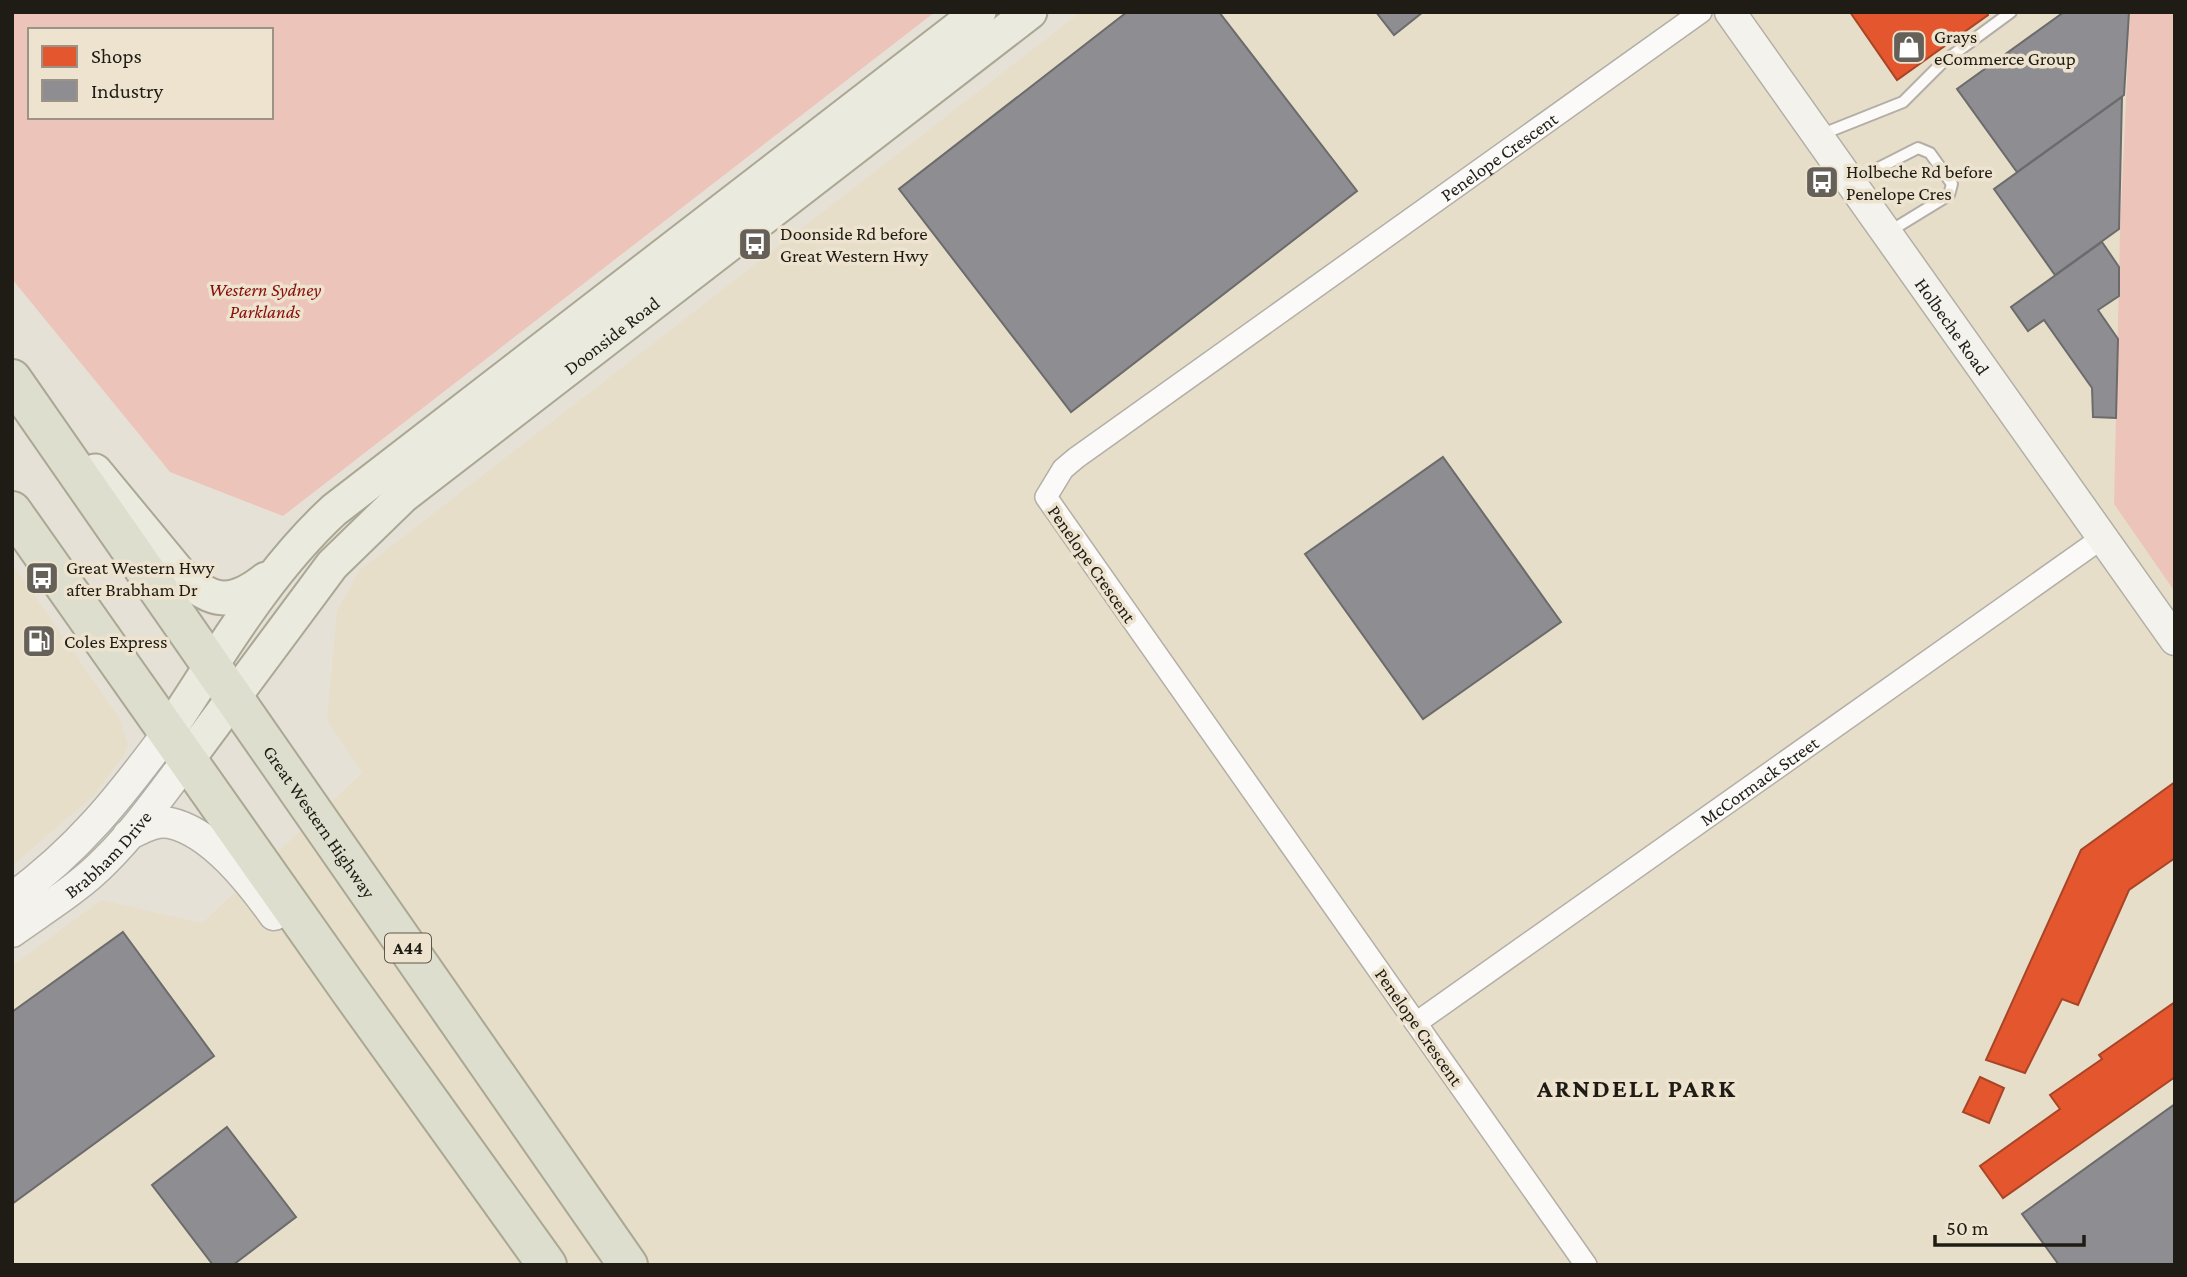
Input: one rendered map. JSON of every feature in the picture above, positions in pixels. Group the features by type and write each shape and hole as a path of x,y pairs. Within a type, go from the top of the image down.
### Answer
{"highway":[{"name":"Great Western Highway","path":"12,378 628,1265"},
{"path":"12,511 547,1265"}],"main road":[{"name":"Doonside Road","path":"178,745 212,666 275,572 308,534 334,510 979,12"},
{"name":"Doonside Road","path":"178,745 234,698 332,565 402,496 1030,12"},
{"name":"Holbeche Road","path":"1730,12 2175,640"},
{"path":"12,378 56,425 180,574 195,588 215,596 236,598 275,572"},
{"name":"Brabham Drive","path":"12,932 80,884 128,835 178,745"},
{"name":"Brabham Drive","path":"12,898 47,872 178,745"},
{"path":"128,835 147,826 169,823 215,849 249,881 302,953 351,992"}],"street":[{"name":"Penelope Crescent","path":"1586,1265 1046,497 1063,469 1076,458 1701,12"},
{"name":"McCormack Street","path":"1416,1023 2102,538"}],"lane":[{"path":"1817,136 1903,102 1943,62 2011,12"},
{"path":"1850,183 1918,148 1930,153 1952,184 1949,195 1886,233"}],"shaded area":[{"path":"1081,12 2130,12 2120,229 2114,504 2175,592 2175,1265 12,1265 12,966 101,900 202,923 362,773 327,720 337,611 359,571"},
{"name":"Coles Express","path":"12,563 120,719 128,746 94,795 12,866"}],"green space":[{"name":"Western Sydney Parklands","path":"12,12 935,12 283,516 170,472 12,279"},
{"path":"2130,12 2175,12 2175,592 2114,504 2120,229"}],"building: Shops":[{"name":"Grays eCommerce Group","path":"1850,12 1987,12 1988,15 1897,80"},
{"path":"2175,782 2175,858 2129,890 2078,1005 2062,999 2025,1073 1986,1060 2081,850"},
{"path":"2175,1002 2175,1077 2003,1198 1980,1166 2060,1109 2050,1095 2102,1059 2099,1055"},
{"path":"1980,1077 2004,1088 1989,1123 1963,1112"}],"building: Industry":[{"path":"1127,12 1219,12 1357,191 1071,412 899,189"},
{"path":"1376,12 1423,12 1394,35"},
{"path":"2064,12 2129,12 2124,95 2017,172 1957,89"},
{"path":"2122,97 2119,229 2055,275 1994,189"},
{"path":"2102,242 2119,267 2119,296 2098,310 2118,339 2116,418 2093,417 2092,388 2044,320 2028,331 2011,307"},
{"path":"1443,457 1561,622 1423,719 1305,554"},
{"path":"123,932 214,1056 12,1204 12,1012"},
{"path":"2175,1104 2175,1265 2059,1265 2022,1214"},
{"path":"227,1127 296,1217 233,1265 213,1265 152,1185"}],"place":[{"name":"Grays eCommerce Group","path":"1909,47"},
{"name":"Holbeche Rd before Penelope Cres","path":"1822,182"},
{"name":"Doonside Rd before Great Western Hwy","path":"755,244"},
{"name":"Great Western Hwy after Brabham Dr","path":"42,578"},
{"name":"Coles Express","path":"39,641"}],"district":[{"name":"ARNDELL PARK","path":"1637,1088"}]}
